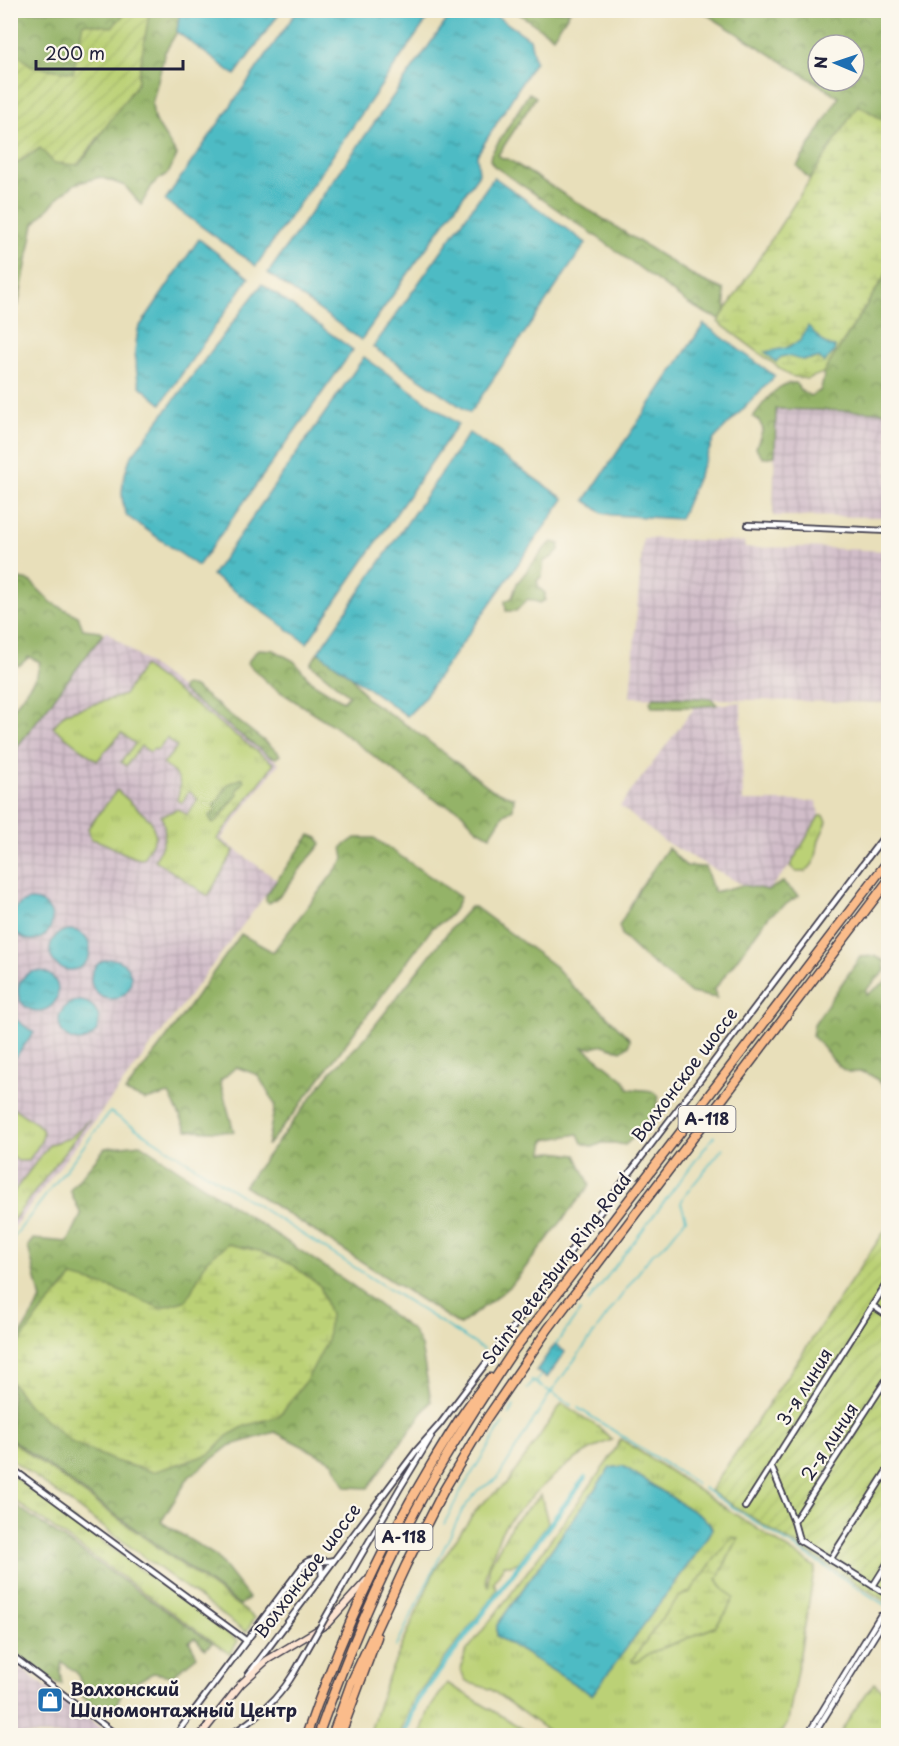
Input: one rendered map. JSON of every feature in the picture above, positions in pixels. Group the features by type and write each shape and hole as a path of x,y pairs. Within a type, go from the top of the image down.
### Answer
{"highway":[{"name":"Saint Petersburg Ring Road","path":"318,1736 352,1646 418,1508 444,1459 514,1350 888,861"},
{"name":"Saint Petersburg Ring Road","path":"332,1736 351,1683 398,1581 464,1454 526,1359 888,880"},
{"path":"306,1736 333,1662 372,1574 402,1514 447,1438 488,1380 514,1350"},
{"path":"340,1736 398,1581"}],"main road":[{"path":"242,1684 267,1660 327,1624 352,1599 372,1574"},
{"name":"Волхонское шоссе","path":"200,1736 242,1684"}],"street":[{"path":"748,525 888,531"},
{"name":"Волхонское шоссе","path":"228,1736 261,1714 286,1686 399,1488 440,1424 888,831"},
{"name":"3-я линия","path":"745,1508 888,1281"},
{"path":"873,1306 888,1316"},
{"name":"2-я линия","path":"794,1522 888,1377"},
{"name":"Волхонское шоссе","path":"242,1684 416,1451 440,1424"},
{"path":"771,1466 799,1540 888,1595"},
{"path":"10,1467 247,1641"},
{"path":"830,1560 888,1469"},
{"path":"175,1736 304,1564 307,1561 317,1560 330,1562 336,1558"},
{"path":"317,1560 321,1566 322,1577"},
{"path":"873,1586 888,1562"},
{"path":"807,1736 883,1617 813,1736"},
{"path":"10,1654 118,1736"}],"shaded area":[{"path":"776,408 888,412 888,517 773,516"},
{"path":"643,538 744,542 745,548 806,547 888,551 888,703 630,697"},
{"path":"106,631 279,763 221,839 277,880 11,1231 10,755"},
{"path":"741,702 743,801 817,801 819,816 790,866 768,890 743,885 665,842 620,806 695,707"},
{"path":"11,1661 111,1735 11,1735"}],"green space":[{"path":"10,11 128,11 73,73 31,66 11,50"},
{"path":"128,11 141,11 149,14 137,84 78,165 54,163 40,148 11,167 11,49 32,66 73,73 83,23 112,27"},
{"path":"141,11 180,11 177,32 165,52 152,104 154,119 177,155 169,172 153,184 141,205 125,186 100,177 75,184 60,196 34,224 18,307 10,277 10,167 40,148 78,165 95,144 112,116 149,14"},
{"path":"515,11 570,11 553,37"},
{"path":"701,11 888,11 888,164 819,185 810,180 797,166 839,97 833,93 866,93 866,33 806,33 806,76"},
{"path":"529,93 536,97 498,155 508,159 697,278 724,290 726,310 720,319 689,304 494,166 490,160 491,154"},
{"path":"858,105 888,123 888,271 823,373 807,379 790,376 718,322"},
{"path":"888,271 888,412 776,409 775,456 763,458 756,448 763,429 759,421 753,417 771,394 783,385 796,383 800,390 810,396 820,391 824,378 823,373"},
{"path":"552,542 560,544 559,550 544,561 542,576 537,581 539,588 545,593 545,600 540,603 528,599 516,611 506,611 505,601 512,598 517,583"},
{"path":"11,574 18,579 30,581 52,603 78,616 83,629 100,631 103,634 11,755 11,712 37,675 40,662 29,657 19,666 11,663"},
{"path":"258,649 274,650 294,661 312,682 343,701 349,695 311,664 318,652 352,677 367,699 411,728 493,790 514,798 513,809 504,814 490,836 477,829 458,809 440,803 414,786 331,724 271,686 247,663"},
{"path":"143,666 274,764 217,839 234,851 208,896 155,860 164,838 165,828 161,816 178,809 187,815 198,799 189,791 182,803 177,800 180,788 179,779 163,764 177,747 167,738 157,750 150,752 141,746 126,766 121,762 135,744 121,733 97,761 53,727 65,713 124,695"},
{"path":"185,685 194,687 280,755 276,758 269,756 182,691"},
{"path":"654,697 711,698 717,705 652,707 650,701"},
{"path":"243,778 244,782 237,790 238,794 215,823 212,823 209,816 216,811 214,804 228,784"},
{"path":"117,790 151,821 156,836 143,859 132,857 91,839 88,828"},
{"path":"819,816 824,816 827,821 819,840 815,861 805,872 796,872 790,866"},
{"path":"310,835 318,838 321,844 285,890 269,903 266,901 266,895"},
{"path":"355,838 374,838 460,897 453,911 433,927 267,1146 275,1105 258,1075 236,1067 220,1081 234,1132 187,1130 169,1094 145,1100 125,1092 241,934 273,952 344,859 342,847"},
{"path":"668,848 686,866 705,867 714,892 743,885 768,890 783,882 798,896 769,916 714,990 717,998 691,993 643,956 623,937 619,926 640,888"},
{"path":"470,907 475,907 556,967 575,989 598,1007 630,1039 629,1045 621,1051 603,1045 592,1048 583,1047 624,1080 628,1088 648,1090 659,1097 651,1117 625,1145 602,1143 593,1147 582,1143 578,1134 545,1140 543,1153 576,1155 590,1185 511,1286 460,1325 244,1186 330,1073 365,1038"},
{"path":"875,956 884,961 885,971 866,990 866,995 888,980 888,1092 879,1081 871,1076 863,1072 848,1072 840,1067 812,1036 814,1024 860,957"},
{"path":"10,1108 40,1126 42,1130 41,1142 28,1161 18,1161 11,1156"},
{"path":"89,1120 11,1223 11,1195 50,1144 70,1138"},
{"path":"140,1144 352,1285 413,1331 421,1346 431,1401 368,1488 346,1487 333,1462 275,1432 229,1446 189,1477 161,1522 216,1556 249,1598 240,1605 11,1439 11,1351 41,1300 28,1246 33,1239 68,1242 81,1215 70,1190 105,1148"},
{"path":"888,1226 888,1603 710,1491"},
{"path":"228,1244 263,1252 292,1265 320,1286 330,1315 327,1341 306,1381 279,1416 245,1426 227,1436 210,1454 153,1472 115,1461 73,1443 28,1405 11,1381 11,1369 17,1346 41,1312 73,1277 112,1288 160,1308 187,1300 207,1260"},
{"path":"562,1403 601,1429 612,1440 582,1455 554,1476 505,1526 488,1567 486,1579 488,1587 489,1566 513,1523 541,1495 548,1523 519,1562 504,1565 494,1583 497,1589 491,1599 412,1701 400,1735 369,1735 386,1682 435,1570 479,1506 508,1482"},
{"path":"621,1439 815,1567 788,1722 781,1735 554,1735 490,1689 466,1682 461,1670 465,1653 608,1461","holes":["623,1466 702,1517 712,1529 699,1550 592,1694 497,1636 497,1625 610,1468","738,1539 717,1579 724,1590 715,1627 633,1662 632,1660 679,1597 690,1592"]},
{"path":"11,1441 255,1618 246,1632 11,1459"},
{"path":"11,1474 238,1641 230,1654 11,1498"},
{"path":"11,1502 212,1643 205,1649 195,1638 189,1641 197,1656 172,1676 153,1673 123,1691 113,1712 83,1697 78,1689 81,1683 77,1673 62,1662 60,1672 62,1684 56,1683 11,1649"},
{"path":"731,1537 738,1539 717,1579 724,1590 734,1597 726,1613 715,1627 633,1662 632,1660 665,1614 679,1597 690,1592"},
{"path":"447,1683 533,1735 420,1735 429,1710"},
{"path":"874,1683 888,1696 888,1735 839,1735 853,1712"}],"water":[{"path":"180,10 281,11 235,75 177,32"},
{"path":"454,10 489,11 530,39 535,61 477,155 479,174 361,340 268,273"},
{"path":"297,11 433,11 256,266 165,200"},
{"path":"494,177 586,243 470,413 373,347"},
{"path":"199,239 249,278 161,404 140,386 135,351 138,329"},
{"path":"262,284 353,350 198,566 127,516 122,495 124,480 130,458"},
{"path":"704,324 775,376 714,439 680,519 602,513 585,500"},
{"path":"808,326 823,342 835,347 834,352 824,363 819,358 804,360 785,356 776,362 765,352 786,348 800,341"},
{"path":"364,357 458,424 307,643 212,575"},
{"path":"469,433 564,499 420,703 407,716 318,652"},
{"path":"32,900 46,906 52,920 46,934 32,940 18,934 12,920 18,906"},
{"path":"70,930 84,936 90,950 84,964 70,970 56,964 50,950 56,936"},
{"path":"111,959 125,965 131,979 125,993 111,999 97,993 91,979 97,965"},
{"path":"38,971 52,977 58,991 52,1005 38,1011 24,1005 18,991 24,977"},
{"path":"79,1001 93,1007 99,1021 93,1035 79,1041 65,1035 59,1021 65,1007"},
{"path":"10,1015 34,1033 11,1063 10,1063"},
{"path":"555,1344 565,1352 547,1378 536,1371"},
{"path":"623,1466 702,1517 712,1529 592,1695 497,1636 497,1625 610,1468"}],"waterway":[{"path":"10,1242 110,1112 483,1349"},
{"path":"588,1302 714,1136"},
{"path":"396,1647 463,1509 478,1490 497,1479 551,1392 652,1254 665,1245 686,1219 681,1203 684,1196 723,1148"},
{"path":"556,1344 580,1311"},
{"path":"537,1381 541,1375"},
{"path":"531,1380 543,1387"},
{"path":"527,1389 532,1382"},
{"path":"546,1389 571,1405"},
{"path":"509,1414 514,1406"},
{"path":"578,1408 697,1484"},
{"path":"444,1524 461,1491 503,1423"},
{"path":"404,1736 416,1702 585,1478"},
{"path":"703,1488 888,1607"}],"place":[{"name":"Волхонский Шиномонтажный Центр","path":"50,1700"}]}
